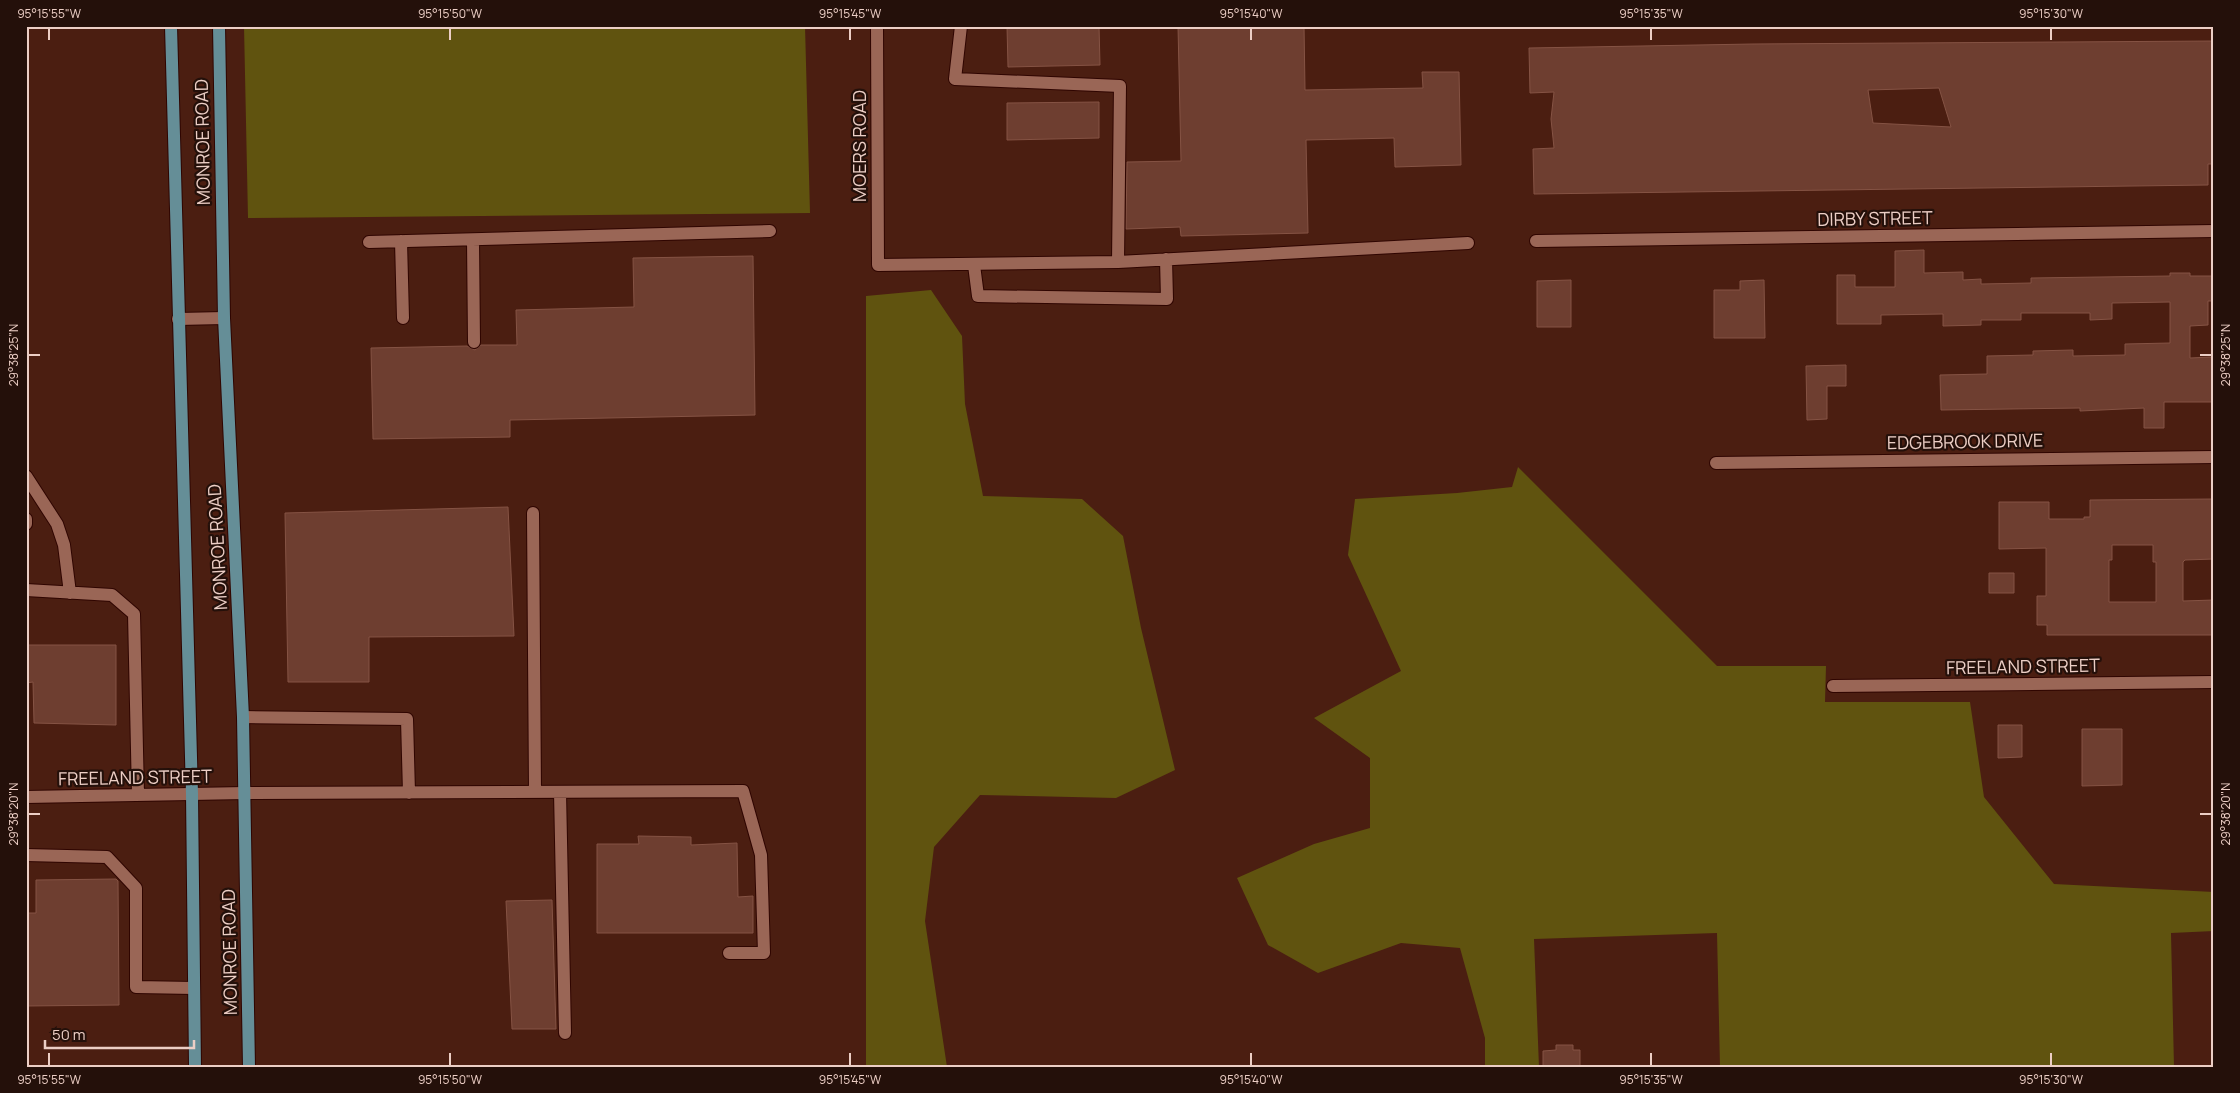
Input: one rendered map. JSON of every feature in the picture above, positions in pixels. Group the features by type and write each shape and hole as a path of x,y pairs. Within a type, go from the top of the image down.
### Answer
{"main road":[{"name":"MONROE ROAD","path":"171,26 192,794 195,1067"},
{"name":"MONROE ROAD","path":"219,26 224,318 243,717 250,1067"}],"street":[{"name":"MOERS ROAD","path":"877,26 878,265 974,265"},
{"path":"961,26 955,79 1120,86 1118,262"},
{"path":"368,242 770,231"},
{"name":"DIRBY STREET","path":"1536,241 2214,231"},
{"path":"473,240 474,342"},
{"path":"401,241 403,318"},
{"path":"1166,259 1167,299 978,296 974,265 1118,262 1166,259 1468,243"},
{"path":"178,319 224,318"},
{"name":"EDGEBROOK DRIVE","path":"1716,463 2214,457"},
{"path":"26,476 57,524 64,545 70,593"},
{"path":"533,512 535,792"},
{"path":"26,519 26,524"},
{"path":"26,590 112,595 134,614 138,795"},
{"name":"FREELAND STREET","path":"1833,686 2214,682"},
{"path":"243,717 407,719 409,793"},
{"name":"FREELAND STREET","path":"26,797 245,793 743,791 762,855 764,953 729,953"},
{"path":"560,792 565,1033"},
{"path":"26,855 107,857 136,888 136,987 194,988"}],"shaded area":[{"path":"244,26 805,26 810,213 248,218"},
{"path":"931,290 962,336 965,404 983,496 1082,499 1123,536 1141,628 1175,770 1116,798 980,795 934,847 925,921 947,1067 866,1067 866,296"},
{"path":"1518,467 1717,666 1826,666 1825,702 1970,702 1984,797 2054,884 2214,892 2214,931 2171,933 2174,1067 1720,1067 1717,933 1534,939 1539,1067 1485,1067 1485,1038 1460,948 1401,943 1318,973 1268,945 1237,878 1314,844 1370,828 1370,758 1314,718 1401,671 1348,555 1355,499 1457,493 1512,487"}],"building":[{"path":"1007,26 1099,26 1100,65 1008,67"},
{"path":"1178,26 1304,26 1305,90 1423,88 1422,72 1459,72 1461,165 1395,167 1394,138 1306,140 1308,233 1181,236 1180,227 1126,229 1127,162 1181,161"},
{"path":"2214,41 2214,164 2208,164 2208,185 1534,194 1533,149 1554,148 1551,119 1554,92 1530,93 1529,48 1753,44","holes":["1939,88 1951,127 1873,123 1868,90"]},
{"path":"1099,102 1099,138 1007,140 1007,103"},
{"path":"1924,250 1924,273 1963,272 1963,280 1981,279 1981,284 2031,283 2031,278 2170,276 2170,273 2190,273 2190,276 2214,276 2214,301 2208,301 2208,325 2190,326 2190,358 2212,357 2214,402 2164,402 2164,428 2144,428 2144,408 2080,411 2080,408 1941,410 1940,375 1987,374 1987,356 2033,355 2033,351 2073,350 2073,356 2125,355 2125,344 2170,343 2170,302 2112,303 2112,319 2090,320 2090,313 2021,313 2021,320 1981,320 1981,325 1943,326 1943,314 1881,315 1881,324 1837,324 1837,275 1855,275 1855,287 1895,287 1895,251"},
{"path":"753,256 755,415 510,420 510,437 373,439 371,348 467,346 475,350 481,345 517,345 516,310 634,307 633,258"},
{"path":"1571,280 1571,327 1537,327 1537,281"},
{"path":"1764,280 1765,338 1714,338 1714,290 1740,290 1740,281"},
{"path":"1846,365 1846,386 1827,386 1827,419 1807,420 1806,366"},
{"path":"2214,499 2214,559 2185,560 2183,562 2183,601 2214,600 2214,635 2047,635 2047,625 2037,625 2037,596 2046,596 2046,548 1999,549 1999,502 2049,502 2049,519 2084,519 2084,517 2090,517 2090,500","holes":["2112,545 2153,545 2153,562 2156,562 2156,602 2109,602 2109,560 2112,560"]},
{"path":"508,507 514,636 369,637 369,682 288,682 285,513"},
{"path":"1989,573 2014,573 2014,593 1989,593"},
{"path":"26,645 116,645 116,725 34,723 33,682 26,683"},
{"path":"1998,725 2022,725 2022,757 1998,758"},
{"path":"2082,729 2122,729 2122,785 2082,786"},
{"path":"638,836 691,837 691,845 737,843 738,897 753,896 753,933 597,933 597,844 639,844"},
{"path":"116,879 118,881 119,1005 26,1006 26,913 36,913 36,880"},
{"path":"552,900 556,1029 512,1029 506,901"},
{"path":"1556,1045 1573,1045 1573,1050 1580,1050 1580,1067 1543,1067 1543,1051 1556,1050"}]}
